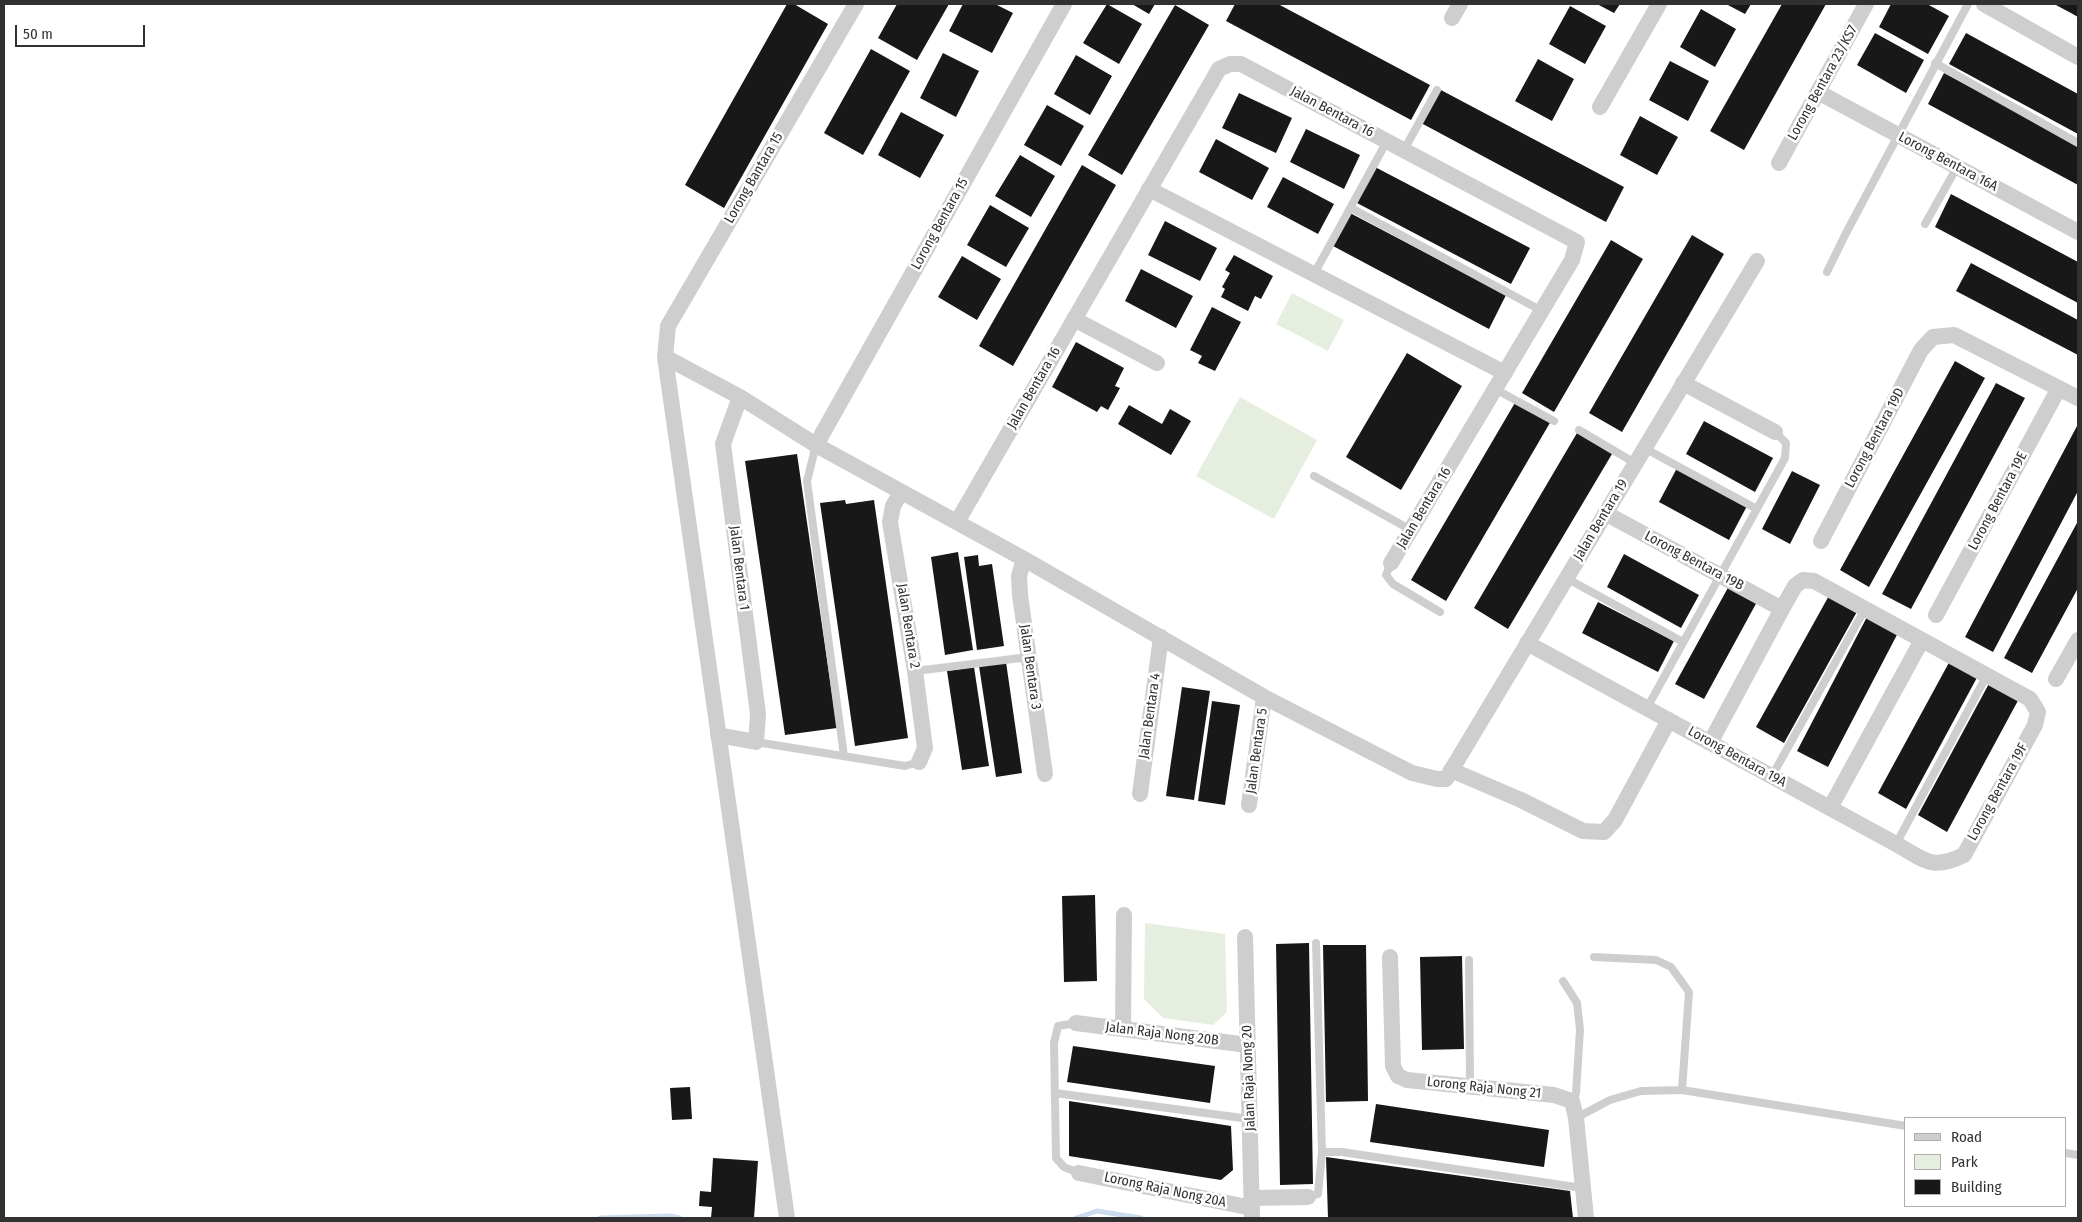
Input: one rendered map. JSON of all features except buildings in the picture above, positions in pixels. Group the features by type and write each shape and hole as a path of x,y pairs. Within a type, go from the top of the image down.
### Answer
{"street":[{"name":"Lorong Bantara 15","path":"787,1218 665,357 668,326 856,4"},
{"name":"Lorong Bentara 15","path":"816,445 1064,4"},
{"path":"1600,107 1658,4"},
{"name":"Lorong Bentara 23/KS7","path":"1779,163 1866,4"},
{"path":"1984,4 2078,56"},
{"name":"Jalan Bentara 16","path":"957,522 1219,69 1230,64 1241,64 1577,242 1572,260 1391,563"},
{"name":"Lorong Bentara 16A","path":"1818,92 2078,232"},
{"path":"1149,188 1505,373"},
{"name":"Jalan Bentara 19","path":"1448,775 1757,260"},
{"path":"1074,319 1157,363"},
{"name":"Lorong Bentara 19D","path":"1821,541 1921,350 1933,337 1954,335 2059,388"},
{"path":"665,357 740,397 816,445 1024,559 1264,697 1412,773 1437,779 1448,775 1521,800 1584,831 1604,832 1614,820 1669,720"},
{"path":"1683,383 1775,432"},
{"path":"2059,388 2078,398"},
{"name":"Lorong Bentara 19E","path":"1936,615 2059,388"},
{"name":"Jalan Bentara 1","path":"740,397 724,444 758,714 756,742"},
{"name":"Jalan Bentara 2","path":"901,492 893,506 890,522 915,671 925,748 918,762"},
{"name":"Lorong Bentara 19B","path":"1605,513 1782,609"},
{"name":"Jalan Bentara 3","path":"1024,559 1019,576 1020,596 1046,774"},
{"path":"1710,743 1795,586 1803,580 1814,581 1987,675"},
{"name":"Jalan Bentara 4","path":"1140,794 1161,637"},
{"path":"1830,808 1922,640"},
{"path":"2056,679 2078,640"},
{"name":"Lorong Bentara 19A","path":"1527,643 1933,864 1948,863"},
{"name":"Lorong Bentara 19F","path":"1948,863 1964,855 2034,725 2038,712 2030,699 1987,675"},
{"name":"Jalan Bentara 5","path":"1249,805 1264,697"},
{"path":"718,735 756,742"},
{"path":"1123,1029 1124,915"},
{"name":"Jalan Raja Nong 20","path":"1245,937 1252,1208"},
{"name":"Lorong Raja Nong 21","path":"1390,957 1393,1066 1398,1076 1407,1080 1554,1095 1572,1101"},
{"name":"Jalan Raja Nong 20B","path":"1076,1023 1248,1045"},
{"path":"1572,1101 1576,1118 1586,1218"},
{"name":"Lorong Raja Nong 20A","path":"1078,1173 1252,1208 1308,1197"}],"lane":[{"path":"1827,272 1935,63 1968,4"},
{"path":"1935,63 2078,143"},
{"path":"1404,150 1437,90"},
{"path":"1314,274 1387,141"},
{"path":"1925,224 1957,167"},
{"path":"1351,208 1542,311"},
{"path":"1495,390 1554,421"},
{"path":"1579,430 1635,464"},
{"path":"1647,708 1785,458 1786,443 1775,432"},
{"path":"816,445 807,482 844,756"},
{"path":"1644,448 1756,509"},
{"path":"1314,476 1411,530"},
{"path":"1391,563 1386,575 1393,584 1440,612"},
{"path":"1566,578 1683,642"},
{"path":"1772,776 1865,609"},
{"path":"915,671 1029,657"},
{"path":"1896,844 1987,675"},
{"path":"756,742 906,766 918,762"},
{"path":"1308,1197 1318,1194 1322,1152 1316,943"},
{"path":"1594,957 1656,960 1671,967 1689,992 1682,1090"},
{"path":"1469,960 1470,1086"},
{"path":"1563,980 1577,1003 1580,1030 1576,1093 1572,1101"},
{"path":"1076,1023 1058,1026 1054,1043 1056,1158 1064,1167 1078,1173"},
{"path":"1576,1118 1610,1100 1641,1091 1682,1090 1904,1126"},
{"path":"1055,1093 1250,1119"},
{"path":"1322,1152 1342,1152 1582,1188"}],"green space":[{"path":"1292,293 1344,320 1328,351 1276,324"},
{"path":"1240,397 1317,440 1274,519 1196,476"},
{"path":"1145,923 1225,934 1227,1012 1213,1025 1163,1018 1144,999"}],"waterway":[{"path":"1076,1218 1097,1211 1141,1218"},
{"path":"600,1218 670,1216 679,1218"}]}
